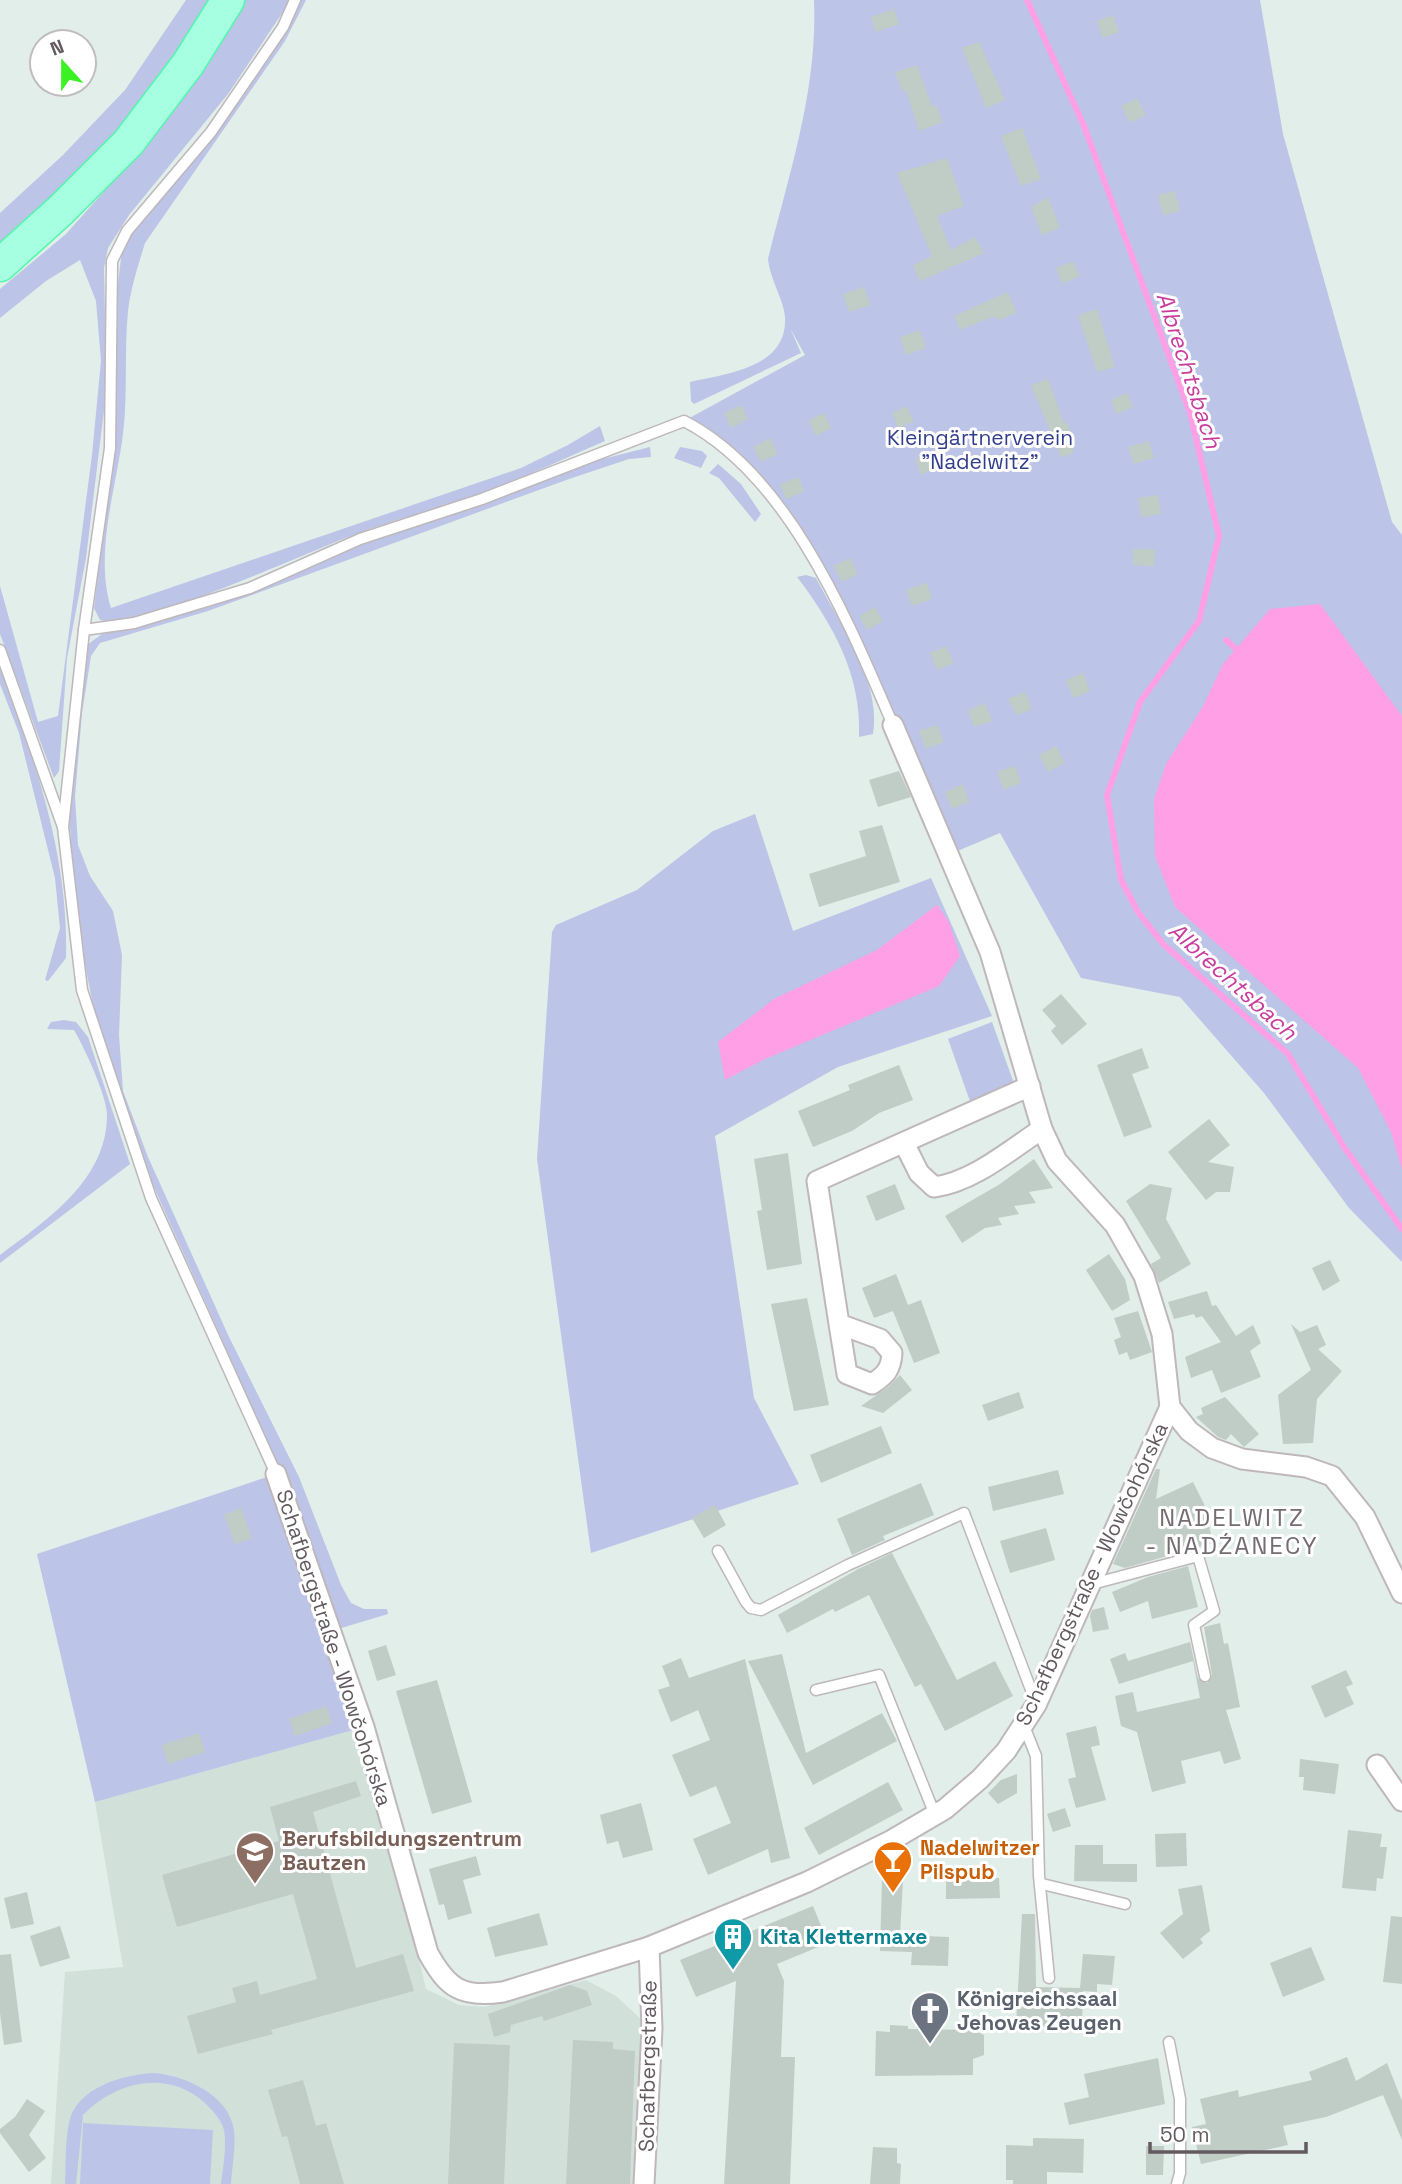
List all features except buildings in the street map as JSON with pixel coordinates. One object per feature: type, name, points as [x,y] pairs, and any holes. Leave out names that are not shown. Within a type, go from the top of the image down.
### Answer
[{"type":"main road","points":[[0,265],[61,210],[128,143],[188,64],[228,0]]},
{"type":"street","points":[[893,724],[990,952],[1042,1129],[1057,1161],[1115,1225],[1144,1276],[1162,1334],[1170,1407],[1189,1431],[1212,1448],[1242,1459],[1306,1466],[1332,1476],[1365,1517],[1402,1593]]},
{"type":"street","points":[[839,1324],[817,1181],[1030,1087]]},
{"type":"street","points":[[904,1143],[919,1173],[934,1186],[950,1185],[1042,1129]]},
{"type":"street","name":"Schafbergstraße - Wowčohórska","points":[[276,1474],[368,1740],[428,1953],[440,1974],[461,1993],[482,1995],[503,1992],[649,1947],[828,1872],[935,1815],[980,1779],[1006,1751],[1036,1703],[1170,1407]]},
{"type":"street","points":[[1377,1765],[1402,1801]]},
{"type":"street","name":"Schafbergstraße","points":[[644,2184],[652,2029],[649,1947]]},
{"type":"lane","points":[[276,1474],[151,1198],[82,990],[64,827],[84,630],[110,448],[112,261],[127,231],[211,132],[283,27],[295,0]]},
{"type":"lane","points":[[84,630],[134,624],[250,588],[360,539],[482,499],[684,421],[709,434],[745,465],[792,526],[845,614],[893,724]]},
{"type":"lane","points":[[0,650],[64,827]]},
{"type":"lane","points":[[718,1551],[746,1602],[751,1608],[761,1610],[848,1565],[964,1513],[1036,1703]]},
{"type":"lane","points":[[1088,1585],[1198,1556],[1214,1611],[1194,1625],[1205,1676]]},
{"type":"lane","points":[[816,1690],[879,1675],[935,1815]]},
{"type":"lane","points":[[1023,1725],[1036,1756],[1039,1876],[1042,1884],[1049,1978]]},
{"type":"lane","points":[[1042,1884],[1125,1904]]},
{"type":"lane","points":[[1169,2042],[1180,2099],[1180,2173],[1177,2184]]},
{"type":"shaded area","points":[[1320,604],[1402,716],[1402,1170],[1391,1132],[1358,1068],[1175,907],[1155,856],[1154,799],[1166,764],[1202,708],[1223,664],[1270,609]]},
{"type":"shaded area","points":[[937,905],[949,922],[960,956],[939,986],[765,1059],[725,1080],[718,1042],[774,999],[877,950]]},
{"type":"shaded area","name":"Berufsbildungszentrum Bautzen","points":[[364,1727],[426,1989],[459,2005],[484,2007],[586,1980],[616,1996],[642,2020],[633,2184],[51,2184],[65,1972],[123,1967],[95,1802]]},
{"type":"green space","points":[[186,0],[215,0],[170,68],[118,131],[0,244],[0,213],[63,155],[125,90]]},
{"type":"green space","points":[[240,0],[291,0],[228,94],[129,215],[108,248],[104,268],[104,410],[86,558],[67,658],[59,771],[54,778],[0,634],[0,586],[38,722],[58,716],[92,455],[101,361],[96,301],[80,260],[46,281],[0,318],[0,289],[66,234],[147,143]]},
{"type":"green space","points":[[298,0],[306,0],[285,41],[145,243],[128,311],[123,434],[105,544],[106,587],[111,608],[521,468],[600,426],[605,441],[487,491],[351,536],[183,603],[119,620],[100,620],[94,608],[116,429],[116,300],[122,250],[133,230],[169,188]]},
{"type":"green space","name":"Kleingärtnerverein \"Nadelwitz\"","points":[[814,0],[1260,0],[1283,134],[1392,522],[1402,535],[1402,1262],[1349,1208],[1264,1093],[1180,997],[1081,978],[1000,833],[948,855],[825,578],[745,465],[684,421],[805,355],[790,328],[801,353],[694,404],[691,401],[690,382],[752,366],[776,348],[783,334],[784,310],[768,259],[807,99],[814,33]]},
{"type":"green space","points":[[650,447],[651,457],[629,459],[569,479],[208,611],[100,643],[91,656],[82,713],[75,797],[78,845],[90,876],[113,911],[122,955],[119,1035],[123,1091],[148,1157],[229,1337],[299,1477],[341,1585],[351,1603],[364,1609],[387,1609],[388,1614],[338,1629],[287,1485],[145,1167],[99,1036],[76,918],[69,811],[87,645],[102,634],[123,630],[259,586],[367,541],[591,462]]},
{"type":"green space","points":[[680,447],[702,451],[707,456],[701,468],[674,458]]},
{"type":"green space","points":[[718,464],[741,484],[761,514],[755,522],[719,478],[709,473]]},
{"type":"green space","points":[[806,575],[816,578],[847,633],[865,674],[874,714],[873,734],[859,737],[856,693],[850,672],[833,632],[797,577]]},
{"type":"green space","points":[[0,662],[37,771],[62,882],[66,958],[48,981],[45,980],[60,928],[55,878],[19,733],[0,684]]},
{"type":"green space","points":[[755,814],[793,931],[931,878],[992,1016],[838,1067],[715,1136],[754,1398],[799,1484],[591,1553],[537,1159],[552,932],[556,925],[637,890],[713,831]]},
{"type":"green space","points":[[51,1022],[76,1022],[88,1037],[130,1164],[0,1263],[0,1255],[55,1212],[86,1179],[104,1138],[107,1115],[103,1096],[74,1030],[47,1029]]},
{"type":"green space","points":[[992,1022],[1016,1089],[972,1107],[948,1039]]},
{"type":"green space","points":[[276,1474],[364,1727],[95,1802],[37,1554]]},
{"type":"green space","points":[[155,2073],[192,2083],[215,2097],[224,2107],[234,2130],[231,2184],[221,2184],[225,2143],[224,2130],[219,2119],[205,2103],[190,2092],[159,2083],[126,2087],[96,2103],[83,2115],[76,2184],[65,2184],[69,2123],[81,2100],[103,2085],[116,2080]]},
{"type":"green space","points":[[83,2123],[213,2130],[210,2184],[80,2184]]},
{"type":"waterway","name":"Albrechtsbach","points":[[1027,0],[1084,126],[1190,413],[1219,536],[1199,621],[1140,702],[1107,795],[1121,880],[1138,912],[1163,944],[1288,1054],[1344,1147],[1402,1229]]},
{"type":"waterway","points":[[1226,640],[1236,649]]},
{"type":"place","name":"Berufsbildungszentrum Bautzen","points":[[255,1885]]},
{"type":"place","name":"Nadelwitzer Pilspub","points":[[893,1894]]},
{"type":"place","name":"Kita Klettermaxe","points":[[733,1971]]},
{"type":"place","name":"Königreichssaal Jehovas Zeugen","points":[[930,2045]]},
{"type":"district","name":"NADELWITZ - NADŹANECY","points":[[1232,1532]]}]
